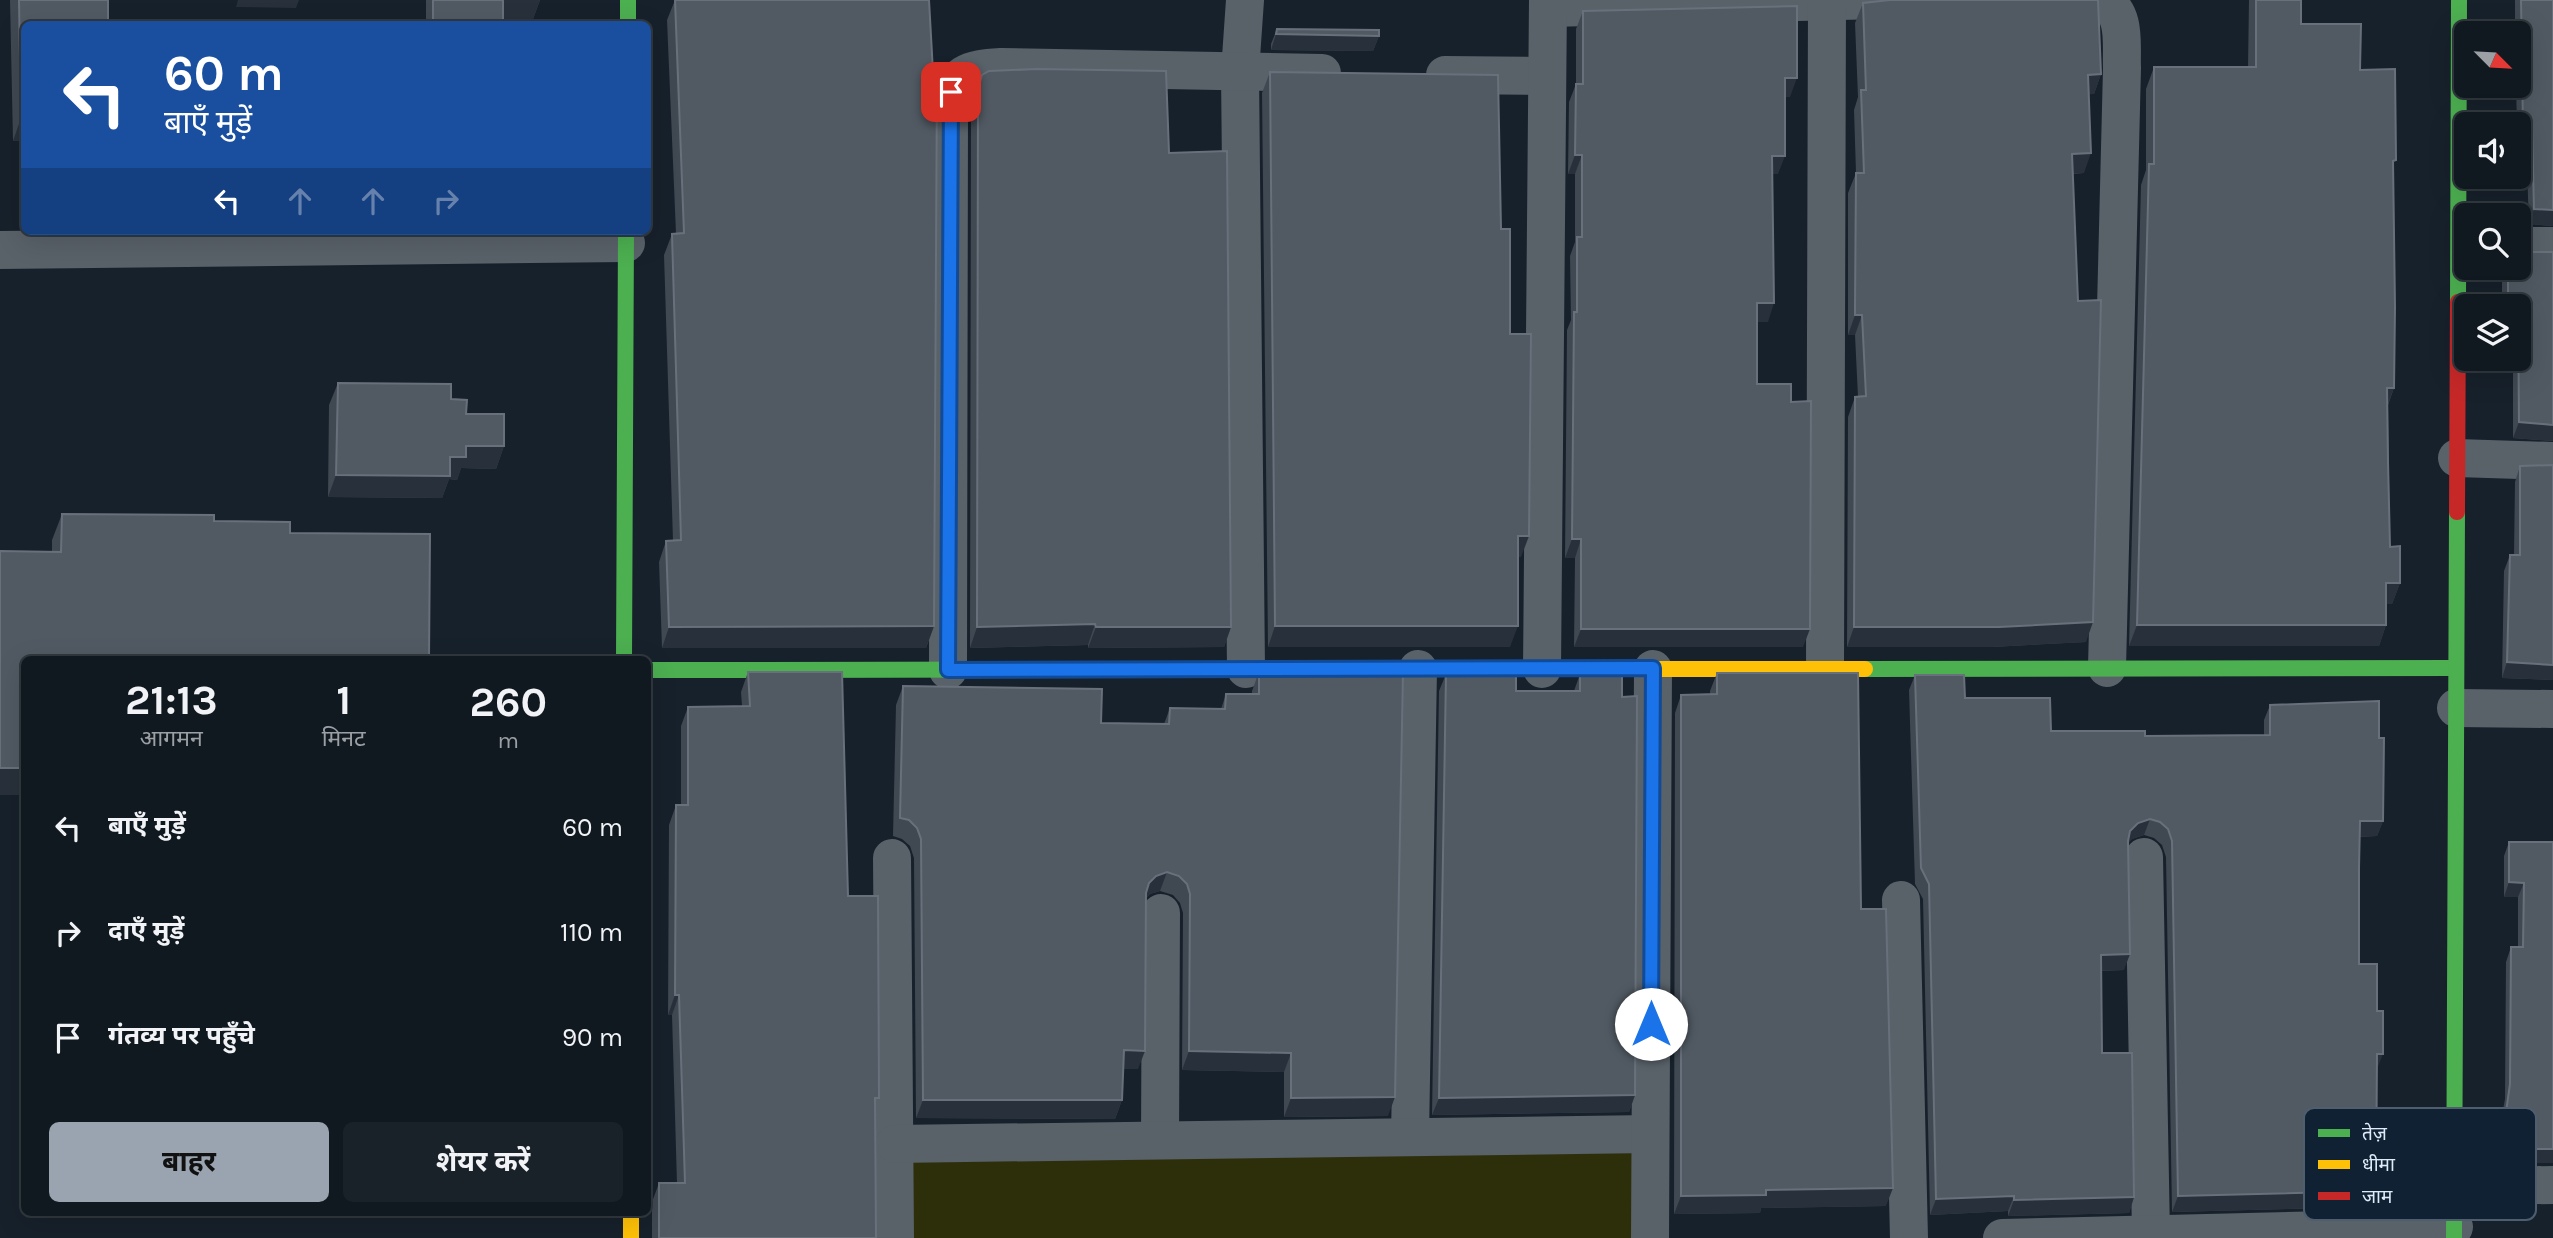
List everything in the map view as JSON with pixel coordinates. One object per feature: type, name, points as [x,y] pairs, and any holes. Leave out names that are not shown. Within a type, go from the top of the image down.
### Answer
[{"type":"street","points":[[628,0],[628,21]]},
{"type":"street","points":[[1245,0],[1240,72],[1246,669]]},
{"type":"street","points":[[1542,669],[1548,4],[1882,0]]},
{"type":"street","points":[[2102,0],[2113,6],[2120,20],[2122,68],[2107,668]]},
{"type":"street","points":[[2459,0],[2461,203]]},
{"type":"street","points":[[1825,668],[1828,2]]},
{"type":"street","points":[[948,670],[949,108],[958,78],[975,69],[1001,66],[1352,74]]},
{"type":"street","points":[[1408,74],[1547,76]]},
{"type":"street","points":[[0,250],[626,237],[624,656]]},
{"type":"street","points":[[2531,246],[2553,246]]},
{"type":"street","points":[[2454,1108],[2457,458],[2461,280]]},
{"type":"street","points":[[2457,458],[2553,461]]},
{"type":"street","points":[[1650,1238],[1653,668]]},
{"type":"street","points":[[651,670],[2456,668]]},
{"type":"street","points":[[1410,1137],[1418,669]]},
{"type":"street","points":[[2456,708],[2553,709]]},
{"type":"street","points":[[2144,857],[2151,1234]]},
{"type":"street","points":[[892,858],[895,1238]]},
{"type":"street","points":[[1901,900],[1909,1238]]},
{"type":"street","points":[[1160,913],[1160,1140]]},
{"type":"street","points":[[895,1144],[1650,1134]]},
{"type":"street","points":[[631,1216],[631,1238]]},
{"type":"street","points":[[2002,1238],[2151,1234],[2454,1233]]},
{"type":"green space","points":[[1650,1134],[1650,1238],[895,1238],[895,1144]]},
{"type":"building","points":[[19,0],[108,0],[108,21],[21,21],[21,118]]},
{"type":"building","points":[[433,0],[503,0],[503,21],[433,21]]},
{"type":"building","points":[[675,0],[929,0],[933,72],[937,72],[934,626],[669,627],[666,541],[681,540],[672,234],[684,233]]},
{"type":"building","points":[[1890,0],[2098,0],[2101,74],[2088,75],[2091,153],[2072,154],[2078,301],[2101,300],[2093,622],[1999,627],[1854,627],[1855,397],[1866,396],[1862,315],[1855,315],[1856,173],[1864,173],[1861,90],[1866,90],[1863,3]]},
{"type":"building","points":[[2256,0],[2301,0],[2301,24],[2361,24],[2360,70],[2395,69],[2394,388],[2387,388],[2390,547],[2400,546],[2400,583],[2386,583],[2386,625],[2137,625],[2149,164],[2154,164],[2154,67],[2256,67]]},
{"type":"building","points":[[2521,0],[2553,0],[2553,210],[2534,209],[2531,112],[2523,112],[2523,98],[2531,98],[2531,21],[2521,21]]},
{"type":"building","points":[[1797,6],[1797,78],[1785,78],[1785,156],[1772,156],[1774,303],[1757,303],[1757,384],[1791,384],[1791,402],[1811,401],[1810,629],[1581,629],[1581,539],[1572,539],[1574,312],[1577,312],[1577,237],[1582,237],[1582,155],[1575,155],[1576,84],[1583,84],[1583,11]]},
{"type":"building","points":[[1277,29],[1379,30],[1379,36],[1276,34]]},
{"type":"building","points":[[989,71],[1166,71],[1169,153],[1227,151],[1231,627],[1096,627],[1095,624],[977,627],[978,89],[982,75]]},
{"type":"building","points":[[1270,72],[1498,75],[1501,229],[1510,229],[1510,334],[1531,334],[1529,536],[1518,536],[1518,626],[1275,626]]},
{"type":"building","points":[[2531,252],[2553,252],[2553,425],[2519,422],[2519,371],[2531,371],[2531,294],[2508,294],[2508,280],[2531,280]]},
{"type":"building","points":[[338,383],[451,384],[451,399],[467,400],[466,414],[504,414],[504,446],[466,446],[466,457],[450,457],[450,476],[336,475]]},
{"type":"building","points":[[2553,465],[2553,665],[2507,662],[2510,555],[2520,555],[2520,466]]},
{"type":"building","points":[[62,514],[214,515],[214,521],[290,522],[290,533],[430,534],[429,656],[21,656],[21,768],[0,768],[0,551],[61,552]]},
{"type":"building","points":[[748,672],[842,672],[848,896],[878,896],[879,1098],[875,1098],[876,1238],[659,1238],[659,1183],[685,1183],[679,995],[675,995],[676,805],[688,805],[688,707],[750,706]]},
{"type":"building","points":[[1259,672],[1403,672],[1395,1097],[1291,1098],[1291,1053],[1189,1051],[1190,894],[1187,884],[1179,876],[1167,872],[1156,876],[1149,883],[1146,893],[1145,1051],[1124,1050],[1122,1100],[923,1100],[921,839],[917,828],[909,820],[900,818],[903,686],[1102,689],[1101,723],[1169,724],[1170,708],[1225,709],[1226,694],[1259,694]]},
{"type":"building","points":[[1717,673],[1858,673],[1861,909],[1886,909],[1893,1188],[1766,1190],[1766,1195],[1681,1196],[1681,695],[1717,694]]},
{"type":"building","points":[[1446,674],[1516,674],[1516,691],[1580,691],[1580,674],[1622,674],[1622,697],[1637,696],[1635,1095],[1439,1098]]},
{"type":"building","points":[[1915,675],[1964,675],[1965,698],[2050,698],[2051,731],[2145,731],[2145,736],[2270,735],[2270,705],[2379,701],[2379,738],[2384,738],[2383,821],[2360,821],[2359,868],[2359,964],[2377,964],[2377,1011],[2383,1011],[2383,1054],[2377,1054],[2377,1108],[2304,1108],[2304,1193],[2178,1196],[2172,841],[2168,829],[2160,822],[2150,819],[2138,823],[2130,831],[2128,841],[2130,954],[2101,955],[2102,1053],[2132,1053],[2134,1197],[2014,1200],[2014,1196],[1936,1199],[1929,884],[1921,868]]},
{"type":"building","points":[[2509,842],[2553,842],[2553,1149],[2536,1149],[2536,1108],[2507,1108],[2510,1084],[2511,947],[2523,947],[2524,883],[2509,882]]},
{"type":"traffic: fast","points":[[628,0],[628,21]]},
{"type":"traffic: fast","points":[[2458,294],[2459,0]]},
{"type":"traffic: fast","points":[[624,656],[626,235]]},
{"type":"traffic: fast","points":[[2455,1108],[2457,512]]},
{"type":"traffic: fast","points":[[1865,669],[2456,668]]},
{"type":"traffic: fast","points":[[651,670],[1584,669]]},
{"type":"traffic: fast","points":[[2454,1220],[2454,1238]]},
{"type":"traffic: slow","points":[[1584,669],[1865,669]]},
{"type":"traffic: slow","points":[[631,1216],[631,1238]]},
{"type":"traffic: jam","points":[[2457,512],[2458,371]]},
{"type":"route","points":[[951,92],[948,670],[1653,668],[1651,1024]]}]
